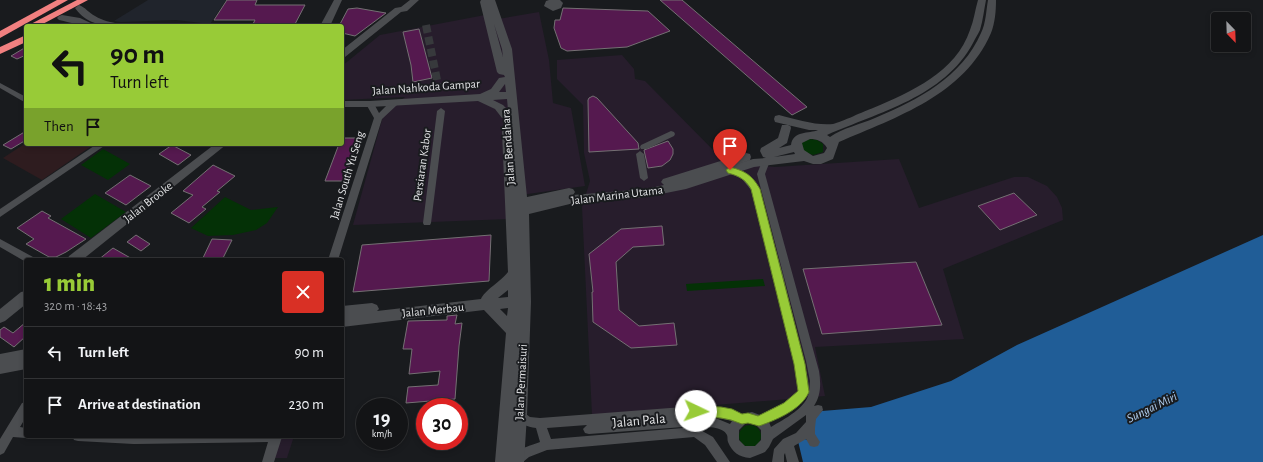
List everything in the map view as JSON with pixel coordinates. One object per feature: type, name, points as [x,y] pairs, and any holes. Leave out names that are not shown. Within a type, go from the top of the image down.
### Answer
[{"type":"highway","points":[[0,35],[64,0]]},
{"type":"highway","points":[[37,24],[80,3],[93,0]]},
{"type":"highway","points":[[52,24],[62,18],[80,3]]},
{"type":"highway","points":[[0,43],[24,31]]},
{"type":"highway","points":[[0,52],[24,32]]},
{"type":"main road","points":[[326,24],[338,0]]},
{"type":"main road","points":[[334,24],[344,0]]},
{"type":"main road","points":[[344,52],[398,10],[398,7],[408,0]]},
{"type":"main road","points":[[398,10],[404,9],[414,0]]},
{"type":"main road","name":"Jalan Bendahara","points":[[484,0],[499,54],[503,80],[508,95],[506,115],[517,208],[524,227],[520,299]]},
{"type":"main road","name":"Jalan Bendahara","points":[[491,0],[507,49],[508,95],[521,186],[517,208],[515,272],[520,299]]},
{"type":"main road","name":"Jalan Marina Utama","points":[[517,208],[589,189],[645,186],[664,182],[805,139],[896,104],[932,83],[952,66],[970,43],[977,29],[982,0]]},
{"type":"main road","points":[[786,124],[805,139],[828,140],[831,144],[835,140],[904,110],[918,102],[940,88],[961,70],[979,47],[986,32],[992,0]]},
{"type":"main road","points":[[80,3],[83,14],[109,24]]},
{"type":"main road","points":[[62,18],[77,20],[88,24]]},
{"type":"main road","points":[[478,97],[495,91],[503,80]]},
{"type":"main road","name":"Jalan Nahkoda Gampar","points":[[344,104],[394,103],[508,95]]},
{"type":"main road","points":[[478,97],[499,107],[506,115]]},
{"type":"main road","points":[[786,124],[834,127]]},
{"type":"main road","points":[[747,157],[766,151],[782,140],[786,124]]},
{"type":"main road","points":[[804,157],[805,139]]},
{"type":"main road","name":"Jalan Marina Utama","points":[[548,200],[664,193],[753,163],[804,157],[815,160],[826,158],[832,152],[831,144]]},
{"type":"main road","name":"Jalan Brooke","points":[[76,258],[219,146]]},
{"type":"main road","name":"Jalan Brooke","points":[[87,258],[230,146]]},
{"type":"main road","points":[[521,186],[548,200],[524,227]]},
{"type":"main road","points":[[514,332],[487,301],[506,284],[515,272]]},
{"type":"main road","points":[[0,317],[24,298]]},
{"type":"main road","name":"Jalan Merbau","points":[[344,312],[520,299]]},
{"type":"main road","name":"Jalan Permaisuri","points":[[512,462],[514,332],[520,299]]},
{"type":"main road","name":"Jalan Permaisuri","points":[[512,462],[520,415],[520,299]]},
{"type":"main road","name":"Jalan Merbau","points":[[344,321],[487,301]]},
{"type":"main road","points":[[0,326],[24,308]]},
{"type":"main road","points":[[0,360],[24,355]]},
{"type":"main road","points":[[0,368],[24,364]]},
{"type":"street","points":[[0,85],[24,99]]},
{"type":"street","name":"Jalan South Yu Seng","points":[[334,258],[378,118],[394,103]]},
{"type":"street","points":[[370,104],[378,118]]},
{"type":"street","name":"Persiaran Kabor","points":[[427,223],[441,111]]},
{"type":"street","points":[[644,178],[642,151],[671,134]]},
{"type":"street","points":[[0,214],[99,146]]},
{"type":"street","points":[[766,161],[761,174],[806,340],[815,387],[814,398],[806,407],[796,417],[768,436]]},
{"type":"street","points":[[730,170],[742,173],[749,178],[755,189],[778,275],[803,379],[804,392],[797,400],[788,407],[759,421]]},
{"type":"street","points":[[0,242],[27,258]]},
{"type":"street","points":[[0,449],[24,410]]},
{"type":"street","points":[[778,462],[778,453],[787,443],[800,437],[812,424],[811,416],[818,410]]},
{"type":"street","points":[[512,462],[524,453],[589,430],[697,416],[721,413],[742,419],[748,418],[759,421],[767,430],[768,436],[766,446],[752,457],[740,449],[736,444],[732,432],[724,426],[697,416]]},
{"type":"street","points":[[520,415],[528,422],[589,430]]},
{"type":"street","points":[[732,432],[734,427],[742,419]]},
{"type":"street","points":[[540,423],[547,445]]},
{"type":"street","points":[[809,427],[810,436],[814,442]]},
{"type":"street","name":"Jalan Pala","points":[[589,430],[695,432],[709,441],[724,462]]},
{"type":"street","points":[[11,432],[24,433]]},
{"type":"street","points":[[115,438],[205,438]]},
{"type":"street","points":[[268,462],[276,438]]},
{"type":"street","points":[[787,443],[793,462]]},
{"type":"shaded area","points":[[148,0],[226,0],[210,24],[176,20],[114,21]]},
{"type":"shaded area","points":[[539,12],[549,60],[553,103],[571,108],[585,186],[507,197],[509,219],[353,225],[383,116],[405,97],[344,100],[344,64],[380,35],[485,15],[487,21]]},
{"type":"shaded area","points":[[622,55],[634,69],[635,79],[645,81],[719,156],[743,164],[775,167],[899,159],[919,208],[1014,177],[1028,177],[1047,186],[1057,197],[1062,208],[1063,220],[943,269],[964,339],[815,347],[825,396],[592,415],[582,207],[590,181],[584,153],[583,105],[557,79],[557,60]]},
{"type":"shaded area","points":[[24,144],[24,146],[90,147],[42,180],[3,158]]},
{"type":"shaded area","points":[[280,438],[293,438],[287,458],[274,458]]},
{"type":"green space","points":[[810,139],[817,140],[823,144],[823,152],[813,155],[803,151],[801,143]]},
{"type":"green space","points":[[103,149],[130,164],[108,180],[81,165]]},
{"type":"green space","points":[[95,194],[126,212],[91,238],[61,219]]},
{"type":"green space","points":[[225,197],[251,210],[278,207],[267,223],[256,230],[233,235],[208,236],[191,228]]},
{"type":"green space","points":[[763,279],[765,286],[687,291],[686,284]]},
{"type":"green space","points":[[750,425],[754,426],[760,432],[760,440],[754,446],[750,447],[746,446],[740,440],[739,436],[740,432],[746,426]]},
{"type":"water","name":"Sungai Miri","points":[[1263,235],[1263,462],[803,462],[798,441],[805,439],[813,443],[815,418],[822,411],[871,407],[951,381],[1017,345]]},
{"type":"building","points":[[227,0],[257,0],[255,5],[305,5],[295,24],[253,24],[255,20],[214,20]]},
{"type":"building","points":[[660,0],[682,0],[807,107],[792,115]]},
{"type":"building","points":[[357,8],[386,13],[355,36],[344,33],[344,24],[340,24],[348,9]]},
{"type":"building","points":[[563,8],[648,11],[670,31],[627,47],[567,51],[561,48],[554,28],[555,20],[560,20]]},
{"type":"building","points":[[419,29],[432,78],[413,82],[411,65],[403,32]]},
{"type":"building","points":[[24,48],[24,56],[17,59],[11,56]]},
{"type":"building","points":[[593,96],[597,98],[638,143],[639,149],[589,152],[588,100]]},
{"type":"building","points":[[24,132],[24,141],[11,149],[3,145]]},
{"type":"building","points":[[344,138],[359,138],[344,181],[325,181],[338,146],[344,146]]},
{"type":"building","points":[[668,141],[673,149],[673,154],[670,160],[662,166],[648,168],[644,150]]},
{"type":"building","points":[[171,146],[174,146],[191,155],[178,165],[159,154]]},
{"type":"building","points":[[213,165],[235,176],[217,191],[220,192],[202,207],[206,209],[189,223],[171,213],[193,195],[183,191]]},
{"type":"building","points":[[130,175],[151,186],[126,205],[105,193]]},
{"type":"building","points":[[1014,193],[1037,215],[1000,230],[978,206]]},
{"type":"building","points":[[42,211],[51,216],[48,218],[86,239],[56,257],[49,257],[26,244],[34,239],[17,228]]},
{"type":"building","points":[[662,226],[664,245],[633,247],[616,262],[619,310],[639,326],[674,323],[677,345],[631,348],[593,322],[593,292],[589,254],[621,229]]},
{"type":"building","points":[[136,235],[150,244],[141,251],[127,242]]},
{"type":"building","points":[[491,235],[489,281],[353,292],[362,245]]},
{"type":"building","points":[[212,239],[232,240],[223,258],[203,258]]},
{"type":"building","points":[[113,248],[130,258],[100,258]]},
{"type":"building","points":[[916,262],[942,325],[822,334],[803,269]]},
{"type":"building","points":[[457,315],[455,324],[462,323],[455,398],[416,398],[416,402],[408,403],[408,398],[407,398],[408,387],[438,385],[440,371],[409,374],[412,349],[403,349],[408,321],[447,320],[447,316]]},
{"type":"building","points":[[24,324],[24,338],[14,347],[0,337],[0,330],[4,327],[13,333]]},
{"type":"tunnel","points":[[426,25],[438,85]]},
{"type":"route","points":[[696,411],[721,413],[742,419],[748,418],[759,421],[788,407],[804,392],[800,364],[758,196],[749,178],[742,173],[730,170]]}]
